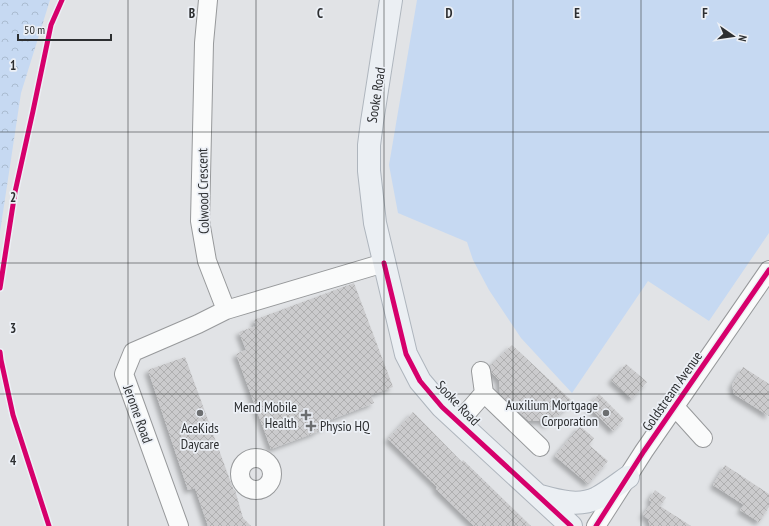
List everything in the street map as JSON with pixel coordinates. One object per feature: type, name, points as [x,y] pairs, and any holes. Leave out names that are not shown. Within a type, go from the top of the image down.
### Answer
[{"type":"main road","name":"Sooke Road","points":[[391,0],[369,145],[369,171],[375,223],[406,354],[420,380],[442,407],[571,526]]},
{"type":"main road","points":[[537,494],[559,502],[580,503],[596,498],[628,477]]},
{"type":"street","name":"Colwood Crescent","points":[[208,0],[204,43],[200,221],[207,261],[226,310]]},
{"type":"street","points":[[226,310],[384,263]]},
{"type":"street","name":"Goldstream Avenue","points":[[596,526],[769,270]]},
{"type":"street","name":"Jerome Road","points":[[179,526],[124,374],[133,352],[198,324],[226,310]]},
{"type":"street","points":[[481,371],[484,393],[540,447]]},
{"type":"street","points":[[458,422],[484,393]]},
{"type":"street","points":[[675,407],[704,438]]},
{"type":"green space","points":[[0,0],[50,0],[21,93],[0,232]]},
{"type":"green space","points":[[417,0],[769,0],[769,233],[709,321],[648,281],[572,393],[521,338],[489,290],[473,260],[467,242],[398,213],[389,165]]},
{"type":"building","points":[[354,283],[393,387],[371,395],[374,403],[325,422],[327,426],[316,431],[317,432],[271,449],[236,354],[246,350],[239,332],[256,326],[254,320]]},
{"type":"building","points":[[512,345],[573,402],[547,425],[541,421],[529,421],[500,394],[499,380],[492,373],[490,366]]},
{"type":"building","points":[[185,357],[234,491],[235,490],[243,518],[251,526],[208,526],[195,488],[188,490],[148,370]]},
{"type":"building","points":[[626,364],[647,382],[632,399],[611,380]]},
{"type":"building","points":[[743,367],[769,384],[769,416],[734,394],[732,385]]},
{"type":"building","name":"Auxilium Mortgage Corporation","points":[[599,394],[624,419],[613,431],[588,406]]},
{"type":"building","points":[[413,412],[462,462],[463,460],[531,526],[474,526],[388,439]]},
{"type":"building","points":[[580,426],[594,438],[589,445],[608,461],[588,484],[555,456]]},
{"type":"building","points":[[725,465],[769,494],[769,507],[759,522],[740,510],[744,505],[713,485]]},
{"type":"building","points":[[655,490],[666,498],[660,506],[691,526],[650,526],[648,519],[643,515],[652,502],[649,500]]},
{"type":"cycle path","points":[[0,288],[15,192],[51,25],[62,0]]},
{"type":"cycle path","points":[[384,263],[406,354],[420,381],[442,407],[571,526]]},
{"type":"cycle path","points":[[596,526],[644,451],[769,270]]},
{"type":"cycle path","points":[[0,352],[13,415],[49,526]]},
{"type":"place","name":"AceKids Daycare","points":[[200,413]]},
{"type":"place","name":"Auxilium Mortgage Corporation","points":[[606,413]]},
{"type":"place","name":"Mend Mobile Health","points":[[306,415]]},
{"type":"place","name":"Physio HQ","points":[[311,426]]}]
